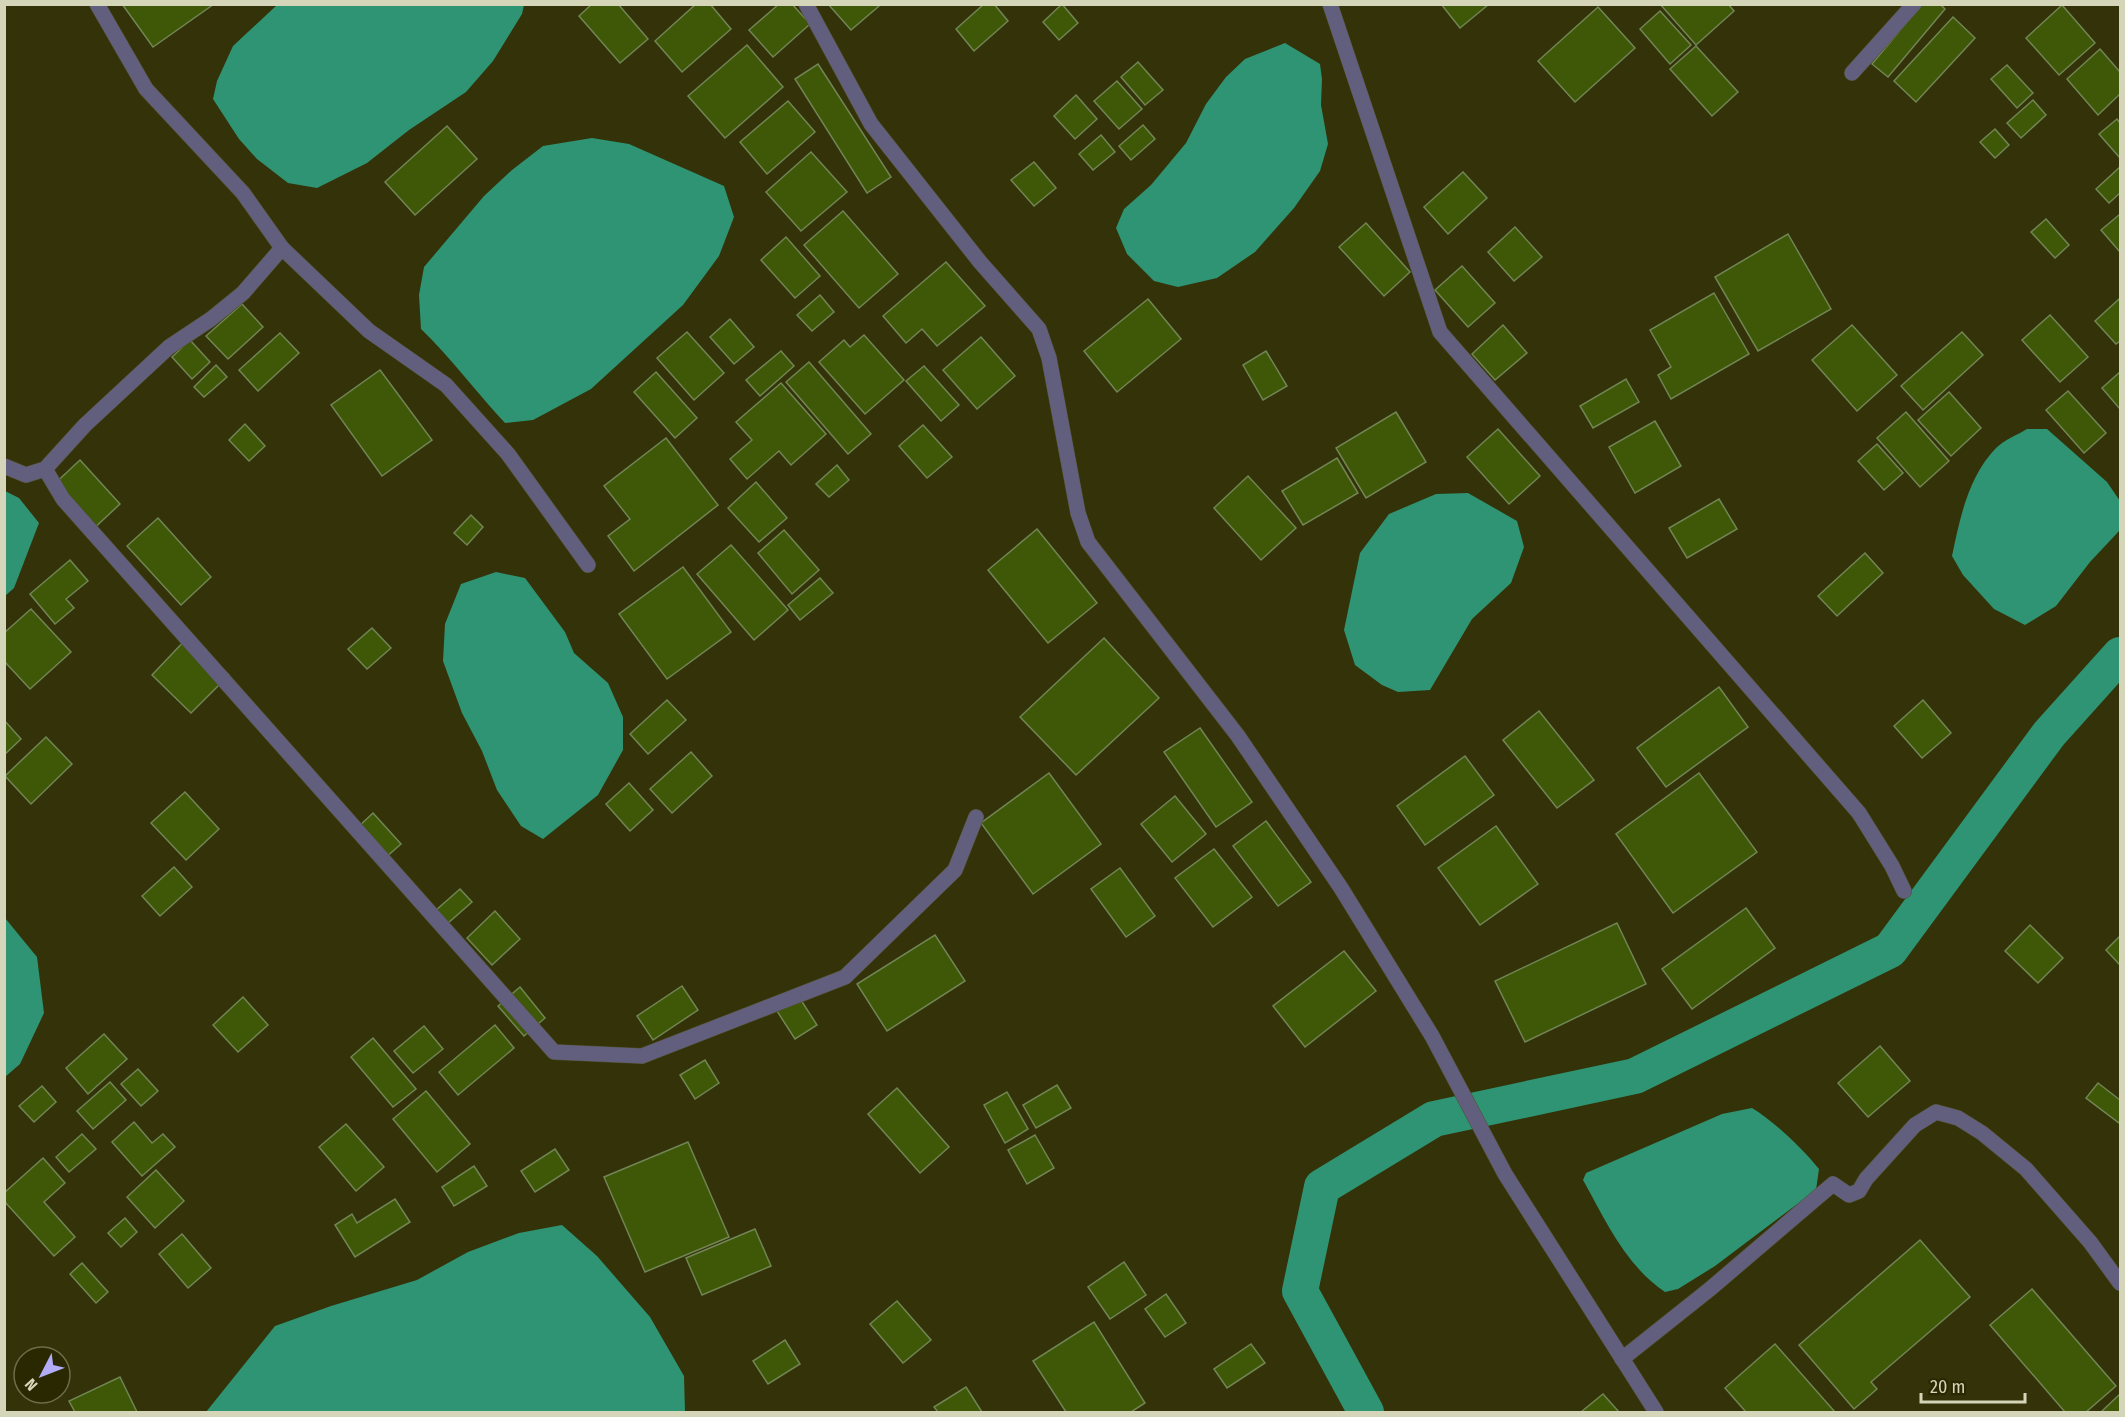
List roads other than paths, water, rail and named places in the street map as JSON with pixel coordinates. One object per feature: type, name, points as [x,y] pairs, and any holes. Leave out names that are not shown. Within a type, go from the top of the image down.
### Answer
[{"type":"street","points":[[98,4],[146,89],[243,193],[282,248],[369,332],[446,385],[508,454],[588,565]]},
{"type":"street","points":[[806,4],[871,124],[980,262],[1039,329],[1049,358],[1078,513],[1088,543],[1238,736],[1341,888],[1432,1036],[1505,1174],[1656,1413]]},
{"type":"street","points":[[1330,4],[1440,333],[1859,813],[1892,866],[1904,891]]},
{"type":"street","points":[[1852,73],[1914,4]]},
{"type":"street","points":[[4,466],[26,476],[45,469],[86,425],[169,347],[211,319],[243,293],[282,248]]},
{"type":"street","points":[[45,469],[71,508],[554,1052],[642,1056],[845,977],[955,870],[976,817]]},
{"type":"street","points":[[1622,1359],[1833,1184],[1849,1195],[1859,1191],[1866,1179],[1915,1125],[1936,1112],[1958,1119],[1982,1133],[2026,1169],[2090,1242],[2121,1283]]},
{"type":"waterway","points":[[1366,1412],[1300,1291],[1322,1187],[1434,1119],[1635,1076],[1890,950],[2049,734],[2120,655]]}]
